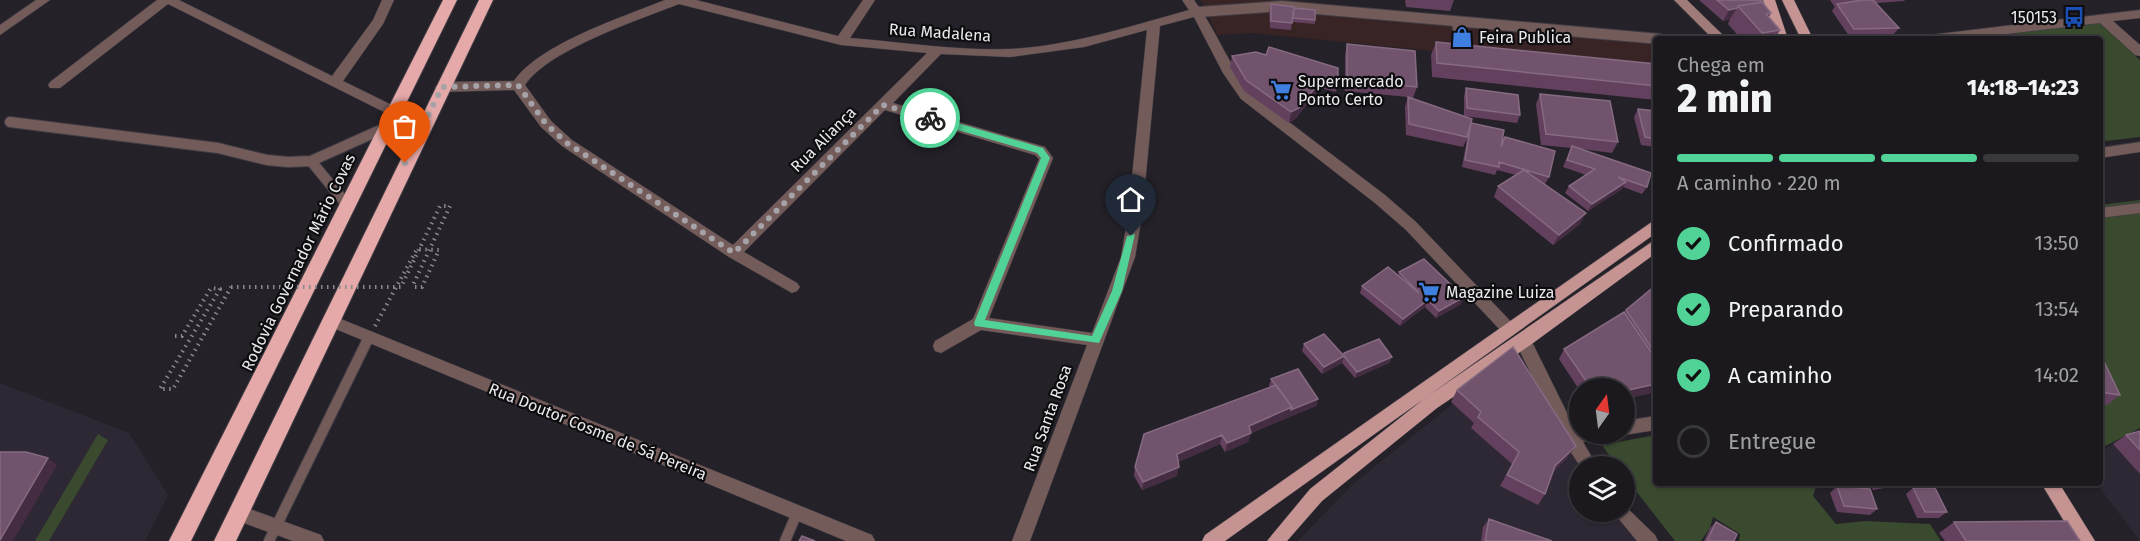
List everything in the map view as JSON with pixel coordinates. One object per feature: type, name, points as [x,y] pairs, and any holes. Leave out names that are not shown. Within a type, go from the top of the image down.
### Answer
[{"type":"highway","name":"Rodovia Governador Mário Covas","points":[[180,541],[450,0]]},
{"type":"highway","points":[[225,541],[442,87],[486,0]]},
{"type":"main road","points":[[1680,0],[1718,36]]},
{"type":"main road","points":[[1769,0],[1781,36]]},
{"type":"main road","points":[[1788,0],[1806,36]]},
{"type":"main road","points":[[1211,541],[1653,227]]},
{"type":"main road","points":[[1276,541],[1316,495],[1431,403],[1523,341],[1653,247]]},
{"type":"main road","points":[[2052,486],[2086,541]]},
{"type":"street","points":[[0,31],[44,0]]},
{"type":"street","points":[[55,85],[167,0],[334,83],[391,120]]},
{"type":"street","points":[[334,83],[379,21],[388,0]]},
{"type":"street","points":[[678,0],[546,57],[520,77],[518,85],[546,124],[567,143],[734,253],[792,287]]},
{"type":"street","name":"Rua Madalena","points":[[678,0],[841,41],[938,50],[1010,53],[1046,50],[1154,26],[1198,12]]},
{"type":"street","points":[[709,7],[721,0]]},
{"type":"street","points":[[841,41],[869,0]]},
{"type":"street","points":[[1188,0],[1198,12],[1236,84],[1246,96],[1380,199],[1411,226],[1509,328]]},
{"type":"street","points":[[1977,36],[2140,14]]},
{"type":"street","points":[[2102,18],[2140,52]]},
{"type":"street","name":"Rua Santa Rosa","points":[[1021,541],[1095,340],[1117,291],[1128,256],[1135,216],[1154,26]]},
{"type":"street","name":"Rua Aliança","points":[[734,253],[938,50]]},
{"type":"street","points":[[442,87],[518,85]]},
{"type":"street","points":[[883,105],[1044,153],[1046,158],[979,323],[941,346]]},
{"type":"street","points":[[2103,150],[2140,147]]},
{"type":"street","points":[[2103,213],[2140,208]]},
{"type":"street","name":"Rua Doutor Cosme de Sá Pereira","points":[[331,321],[866,541]]},
{"type":"street","points":[[979,323],[1095,340]]},
{"type":"street","points":[[1523,341],[1569,435]]},
{"type":"street","points":[[1635,426],[1653,423]]},
{"type":"street","points":[[239,513],[272,533],[315,541]]},
{"type":"street","points":[[1631,522],[1649,541]]},
{"type":"lane","points":[[1198,12],[1282,6],[1653,38]]},
{"type":"lane","points":[[1457,22],[1460,47],[1470,52],[1481,53]]},
{"type":"lane","points":[[9,122],[218,148],[275,162],[311,161],[391,120]]},
{"type":"lane","points":[[311,161],[348,206]]},
{"type":"lane","points":[[272,533],[369,337]]},
{"type":"lane","points":[[786,541],[797,513]]},
{"type":"path","points":[[175,336],[182,336],[211,288],[220,289],[160,389],[172,389],[231,287],[401,287],[440,206],[450,206],[412,287],[422,286],[439,250],[417,249],[369,337]]},
{"type":"shaded area","name":"Feira Publica","points":[[1201,0],[1290,0],[1653,39],[1653,73],[1252,33],[1217,35]]},
{"type":"shaded area","points":[[1521,349],[1576,456],[1569,456],[1569,522],[1622,522],[1640,541],[1298,541],[1352,485]]},
{"type":"shaded area","points":[[0,383],[129,433],[168,495],[145,541],[0,541]]},
{"type":"shaded area","points":[[2140,431],[2140,541],[2098,486],[2103,486],[2103,450]]},
{"type":"green space","points":[[2100,23],[2140,60],[2140,137],[2106,141],[2103,138],[2103,36],[2000,35]]},
{"type":"green space","points":[[2140,200],[2140,428],[2103,447],[2103,205]]},
{"type":"green space","points":[[98,434],[108,440],[49,541],[35,541]]},
{"type":"green space","points":[[1653,436],[1653,486],[1816,486],[1813,496],[1836,524],[1865,521],[1930,524],[1941,541],[1739,541],[1740,534],[1713,517],[1710,528],[1701,541],[1675,541],[1635,490],[1635,456],[1610,456],[1602,445],[1635,444],[1635,439]]},
{"type":"building","points":[[1717,0],[1761,0],[1763,2],[1738,6],[1729,10]]},
{"type":"building","points":[[1873,0],[1899,28],[1854,29],[1837,4]]},
{"type":"building","points":[[1762,2],[1771,13],[1766,14],[1780,30],[1762,33],[1738,6]]},
{"type":"building","points":[[1271,4],[1294,7],[1292,23],[1271,21]]},
{"type":"building","points":[[1294,8],[1315,10],[1315,20],[1293,18]]},
{"type":"building","points":[[1436,42],[1653,64],[1653,86],[1437,63]]},
{"type":"building","points":[[1347,44],[1415,51],[1417,87],[1347,80]]},
{"type":"building","name":"Supermercado Ponto Certo","points":[[1269,47],[1338,68],[1338,82],[1323,78],[1299,108],[1291,112],[1246,80],[1232,56],[1256,52],[1266,55]]},
{"type":"building","points":[[1466,88],[1518,95],[1520,115],[1467,108]]},
{"type":"building","points":[[1540,94],[1610,101],[1618,142],[1546,134]]},
{"type":"building","points":[[1408,97],[1472,119],[1467,137],[1409,124]]},
{"type":"building","points":[[1638,109],[1653,111],[1653,138],[1645,137]]},
{"type":"building","points":[[1471,123],[1504,130],[1501,147],[1505,137],[1555,151],[1549,177],[1499,162],[1499,167],[1465,160]]},
{"type":"building","points":[[1572,146],[1651,173],[1647,187],[1618,177],[1626,182],[1592,204],[1569,186],[1595,169],[1567,160]]},
{"type":"building","points":[[1524,170],[1586,213],[1559,235],[1498,186]]},
{"type":"building","points":[[1424,259],[1464,297],[1439,311],[1428,300],[1403,319],[1362,286],[1388,267],[1419,293],[1399,272]]},
{"type":"building","points":[[1653,288],[1653,350],[1626,310]]},
{"type":"building","points":[[1624,312],[1653,355],[1653,385],[1635,389],[1635,378],[1584,378],[1564,349]]},
{"type":"building","points":[[1324,334],[1344,356],[1324,367],[1304,344]]},
{"type":"building","points":[[1379,339],[1392,357],[1357,372],[1344,353]]},
{"type":"building","points":[[1513,347],[1569,435],[1569,444],[1576,446],[1555,466],[1545,494],[1507,475],[1519,452],[1478,417],[1481,412],[1457,390]]},
{"type":"building","points":[[2103,359],[2120,395],[2103,392]]},
{"type":"building","points":[[1298,369],[1318,399],[1291,410],[1292,407],[1271,379]]},
{"type":"building","points":[[1276,385],[1292,407],[1249,426],[1251,433],[1227,443],[1222,435],[1177,454],[1179,467],[1143,482],[1135,467],[1144,434]]},
{"type":"building","points":[[2140,431],[2140,450],[2126,435]]},
{"type":"building","points":[[0,452],[26,452],[48,458],[0,540]]},
{"type":"building","points":[[1837,486],[1870,489],[1877,509],[1844,506]]},
{"type":"building","points":[[1913,488],[1935,488],[1947,512],[1925,512]]},
{"type":"building","points":[[1489,519],[1552,541],[1485,541]]},
{"type":"building","points":[[2067,521],[2080,541],[1966,541],[1954,522]]},
{"type":"building","points":[[1716,522],[1737,534],[1734,541],[1707,541]]},
{"type":"building","points":[[802,536],[815,541],[799,541]]},
{"type":"way so far","points":[[405,163],[442,87],[518,85],[546,124],[567,143],[734,253],[883,105],[930,118]]},
{"type":"place","name":"150153","points":[[2074,17]]},
{"type":"place","name":"Feira Publica","points":[[1462,37]]},
{"type":"place","name":"Supermercado Ponto Certo","points":[[1281,90]]},
{"type":"place","name":"Magazine Luiza","points":[[1429,292]]},
{"type":"route","points":[[930,118],[1040,151],[1046,158],[979,323],[1095,340],[1117,291],[1128,256],[1131,236]]}]
